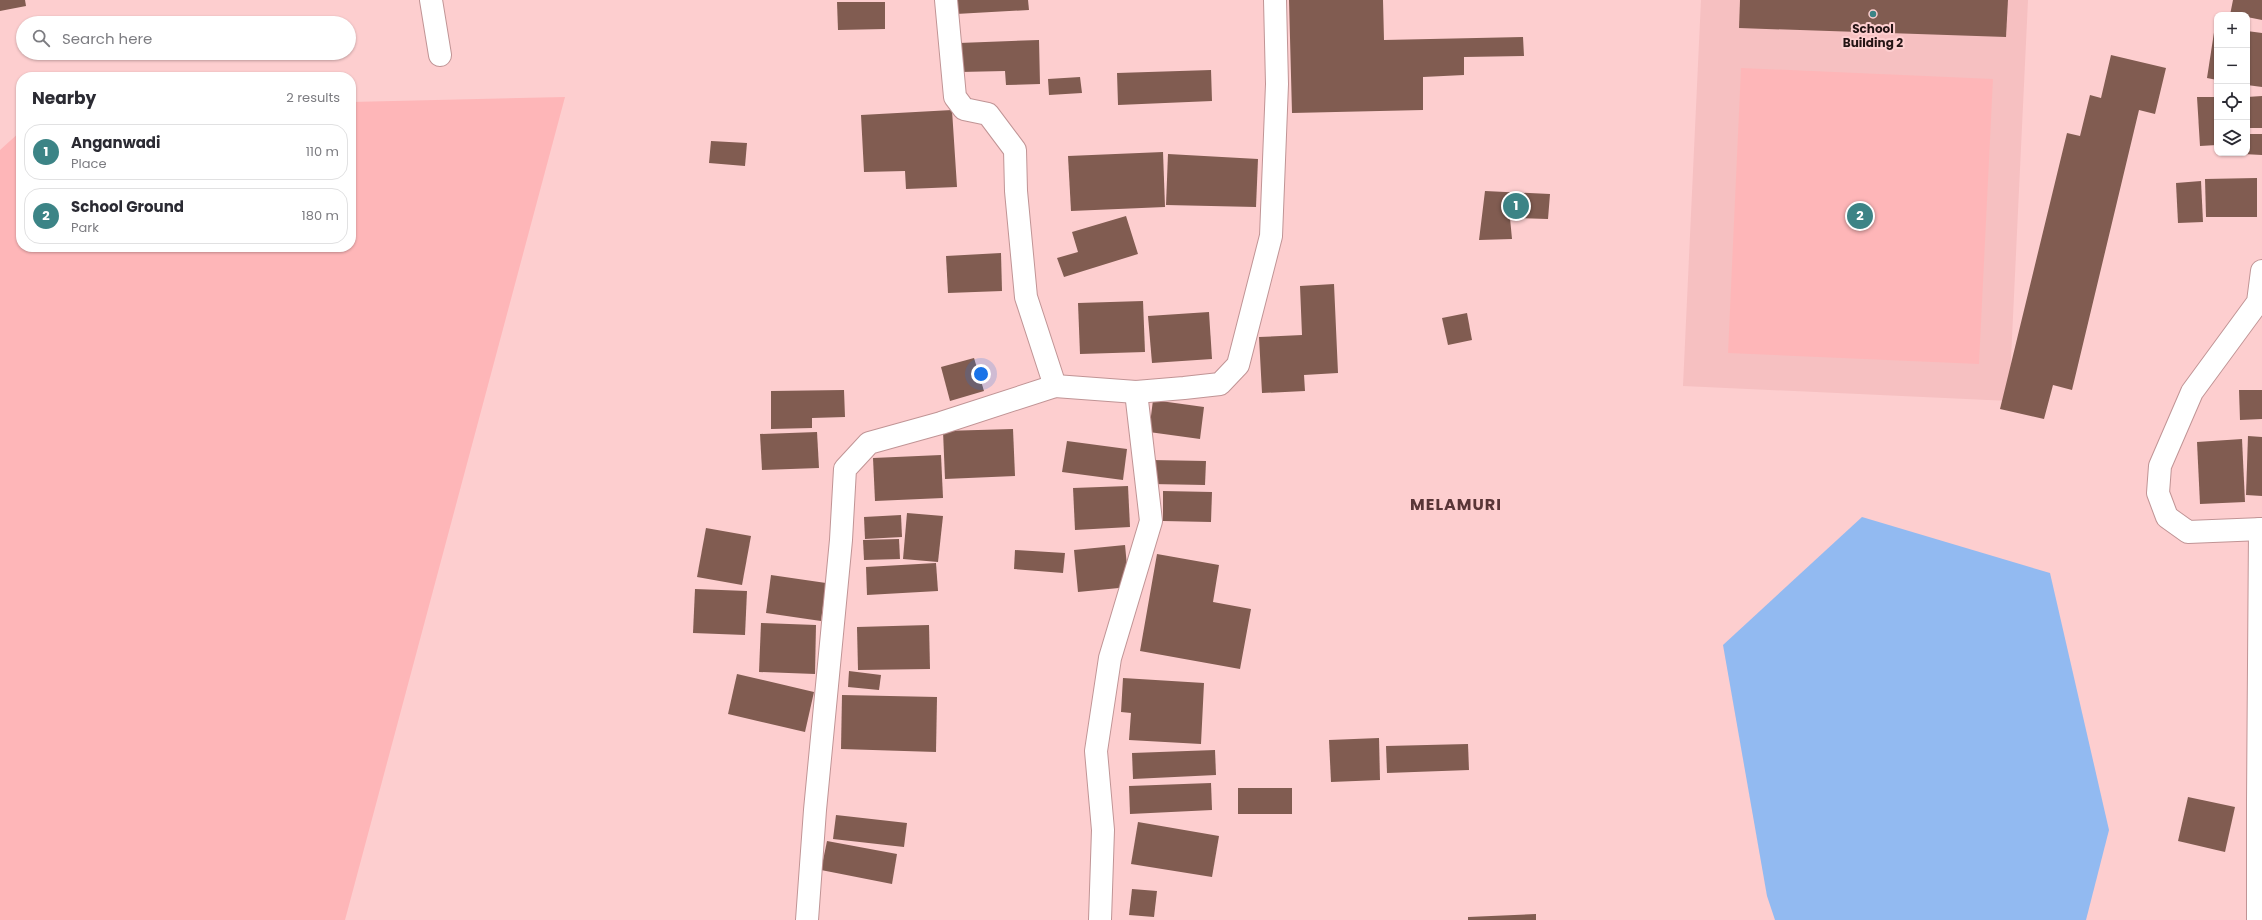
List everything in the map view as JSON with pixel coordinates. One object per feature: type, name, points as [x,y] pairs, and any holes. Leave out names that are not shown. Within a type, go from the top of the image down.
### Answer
[{"type":"street","points":[[431,0],[440,55]]},
{"type":"street","points":[[946,0],[955,97],[964,109],[988,114],[1015,150],[1016,191],[1026,297],[1055,386]]},
{"type":"street","points":[[807,920],[815,810],[841,540],[845,469],[869,443],[941,423],[1055,386],[1136,392],[1220,384],[1238,365],[1271,236],[1277,84],[1275,0]]},
{"type":"street","points":[[2258,920],[2261,529],[2188,532],[2167,517],[2158,493],[2160,466],[2192,392],[2260,302],[2262,270]]},
{"type":"street","points":[[1100,920],[1103,830],[1096,751],[1110,658],[1151,521],[1136,392]]},
{"type":"shaded area","points":[[1701,0],[2028,0],[2009,401],[1683,386]]},
{"type":"shaded area","points":[[1741,68],[1993,79],[1979,364],[1728,353]]},
{"type":"shaded area","points":[[565,97],[345,920],[0,920],[0,150],[16,136],[16,252],[356,252],[356,102]]},
{"type":"water","points":[[1862,517],[2050,573],[2109,830],[2086,920],[1775,920],[1767,896],[1723,645]]},
{"type":"building","points":[[0,0],[25,0],[26,6],[0,11]]},
{"type":"building","points":[[956,0],[1028,0],[1029,10],[956,14]]},
{"type":"building","points":[[1289,0],[1383,0],[1384,40],[1523,37],[1524,56],[1464,57],[1464,75],[1423,77],[1423,110],[1292,113]]},
{"type":"building","name":"School Building 2","points":[[1740,0],[2008,0],[2006,37],[1739,28]]},
{"type":"building","points":[[2233,0],[2262,0],[2262,20],[2250,18],[2250,12],[2231,12]]},
{"type":"building","points":[[837,2],[885,2],[885,29],[838,30]]},
{"type":"building","points":[[2250,31],[2262,33],[2262,87],[2250,85]]},
{"type":"building","points":[[2214,32],[2214,79],[2207,78]]},
{"type":"building","points":[[1039,40],[1040,84],[1006,85],[1005,71],[960,72],[959,43]]},
{"type":"building","points":[[2111,55],[2166,68],[2155,114],[2139,110],[2072,390],[2053,385],[2044,419],[2000,409],[2067,133],[2080,136],[2090,95],[2101,98]]},
{"type":"building","points":[[1211,70],[1212,101],[1118,105],[1117,73]]},
{"type":"building","points":[[1080,77],[1082,93],[1049,95],[1048,79]]},
{"type":"building","points":[[2262,96],[2262,128],[2250,128],[2250,97]]},
{"type":"building","points":[[2197,97],[2214,97],[2214,145],[2200,146]]},
{"type":"building","points":[[952,110],[957,187],[906,189],[905,171],[864,172],[861,115]]},
{"type":"building","points":[[2250,134],[2262,134],[2262,155],[2250,154]]},
{"type":"building","points":[[711,141],[747,143],[745,166],[709,163]]},
{"type":"building","points":[[1163,152],[1165,207],[1071,211],[1068,156]]},
{"type":"building","points":[[1168,154],[1258,159],[1256,207],[1166,205]]},
{"type":"building","points":[[2257,178],[2257,217],[2206,217],[2205,179]]},
{"type":"building","points":[[2201,181],[2203,222],[2178,223],[2176,183]]},
{"type":"building","points":[[1485,191],[1550,194],[1548,219],[1510,218],[1512,239],[1479,240]]},
{"type":"building","points":[[1126,216],[1138,254],[1064,277],[1057,258],[1078,252],[1072,232]]},
{"type":"building","points":[[1001,253],[1002,291],[948,293],[946,256]]},
{"type":"building","points":[[1334,284],[1338,373],[1304,375],[1305,391],[1262,393],[1259,337],[1302,335],[1300,286]]},
{"type":"building","points":[[1143,301],[1145,352],[1080,354],[1078,303]]},
{"type":"building","points":[[1209,312],[1212,359],[1152,363],[1148,316]]},
{"type":"building","points":[[1467,313],[1472,340],[1448,345],[1442,318]]},
{"type":"building","points":[[974,358],[984,391],[950,401],[941,367]]},
{"type":"building","points":[[844,390],[845,417],[812,418],[812,428],[771,429],[771,391]]},
{"type":"building","points":[[2239,390],[2262,390],[2262,419],[2240,420]]},
{"type":"building","points":[[1153,400],[1204,407],[1200,439],[1149,432]]},
{"type":"building","points":[[1013,429],[1015,476],[945,479],[943,431]]},
{"type":"building","points":[[817,432],[819,468],[762,470],[760,434]]},
{"type":"building","points":[[2248,436],[2262,437],[2262,496],[2246,495]]},
{"type":"building","points":[[2242,439],[2245,502],[2200,504],[2197,442]]},
{"type":"building","points":[[1067,441],[1127,449],[1123,480],[1062,472]]},
{"type":"building","points":[[941,455],[943,498],[875,501],[873,458]]},
{"type":"building","points":[[1151,460],[1206,461],[1205,485],[1151,484]]},
{"type":"building","points":[[1128,486],[1130,527],[1075,530],[1073,488]]},
{"type":"building","points":[[1163,491],[1212,492],[1211,522],[1163,521]]},
{"type":"building","points":[[907,513],[943,516],[938,562],[903,559]]},
{"type":"building","points":[[901,515],[902,537],[865,539],[864,517]]},
{"type":"building","points":[[706,528],[751,536],[742,585],[697,577]]},
{"type":"building","points":[[899,539],[900,559],[864,560],[863,540]]},
{"type":"building","points":[[1125,545],[1129,587],[1078,592],[1074,550]]},
{"type":"building","points":[[1015,550],[1065,553],[1063,573],[1014,569]]},
{"type":"building","points":[[1157,554],[1219,565],[1213,602],[1251,609],[1240,669],[1140,651]]},
{"type":"building","points":[[936,563],[938,591],[867,595],[866,567]]},
{"type":"building","points":[[771,575],[826,583],[821,621],[766,613]]},
{"type":"building","points":[[695,589],[747,591],[745,635],[693,633]]},
{"type":"building","points":[[761,623],[816,625],[815,674],[759,672]]},
{"type":"building","points":[[929,625],[930,669],[858,670],[857,627]]},
{"type":"building","points":[[849,671],[881,675],[879,690],[848,687]]},
{"type":"building","points":[[737,674],[814,692],[805,732],[728,714]]},
{"type":"building","points":[[1123,678],[1204,683],[1201,744],[1129,740],[1131,713],[1121,712]]},
{"type":"building","points":[[842,695],[937,697],[936,752],[841,749]]},
{"type":"building","points":[[1379,738],[1380,780],[1331,782],[1329,740]]},
{"type":"building","points":[[1468,744],[1469,770],[1387,773],[1386,746]]},
{"type":"building","points":[[1215,750],[1216,775],[1133,779],[1132,753]]},
{"type":"building","points":[[1211,783],[1212,810],[1130,814],[1129,786]]},
{"type":"building","points":[[1238,788],[1292,788],[1292,814],[1238,814]]},
{"type":"building","points":[[2188,797],[2235,807],[2225,852],[2178,841]]},
{"type":"building","points":[[836,815],[907,823],[904,847],[833,839]]},
{"type":"building","points":[[1138,822],[1219,836],[1212,877],[1131,864]]},
{"type":"building","points":[[827,841],[897,854],[892,884],[821,870]]},
{"type":"building","points":[[1132,889],[1157,891],[1154,917],[1129,915]]},
{"type":"building","points":[[1536,914],[1536,920],[1468,920],[1468,917]]},
{"type":"place","name":"School Building 2","points":[[1873,14]]},
{"type":"place","name":"Anganwadi","points":[[1516,206]]},
{"type":"place","name":"School Ground","points":[[1860,216]]},
{"type":"district","name":"MELAMURI","points":[[1456,504]]}]
